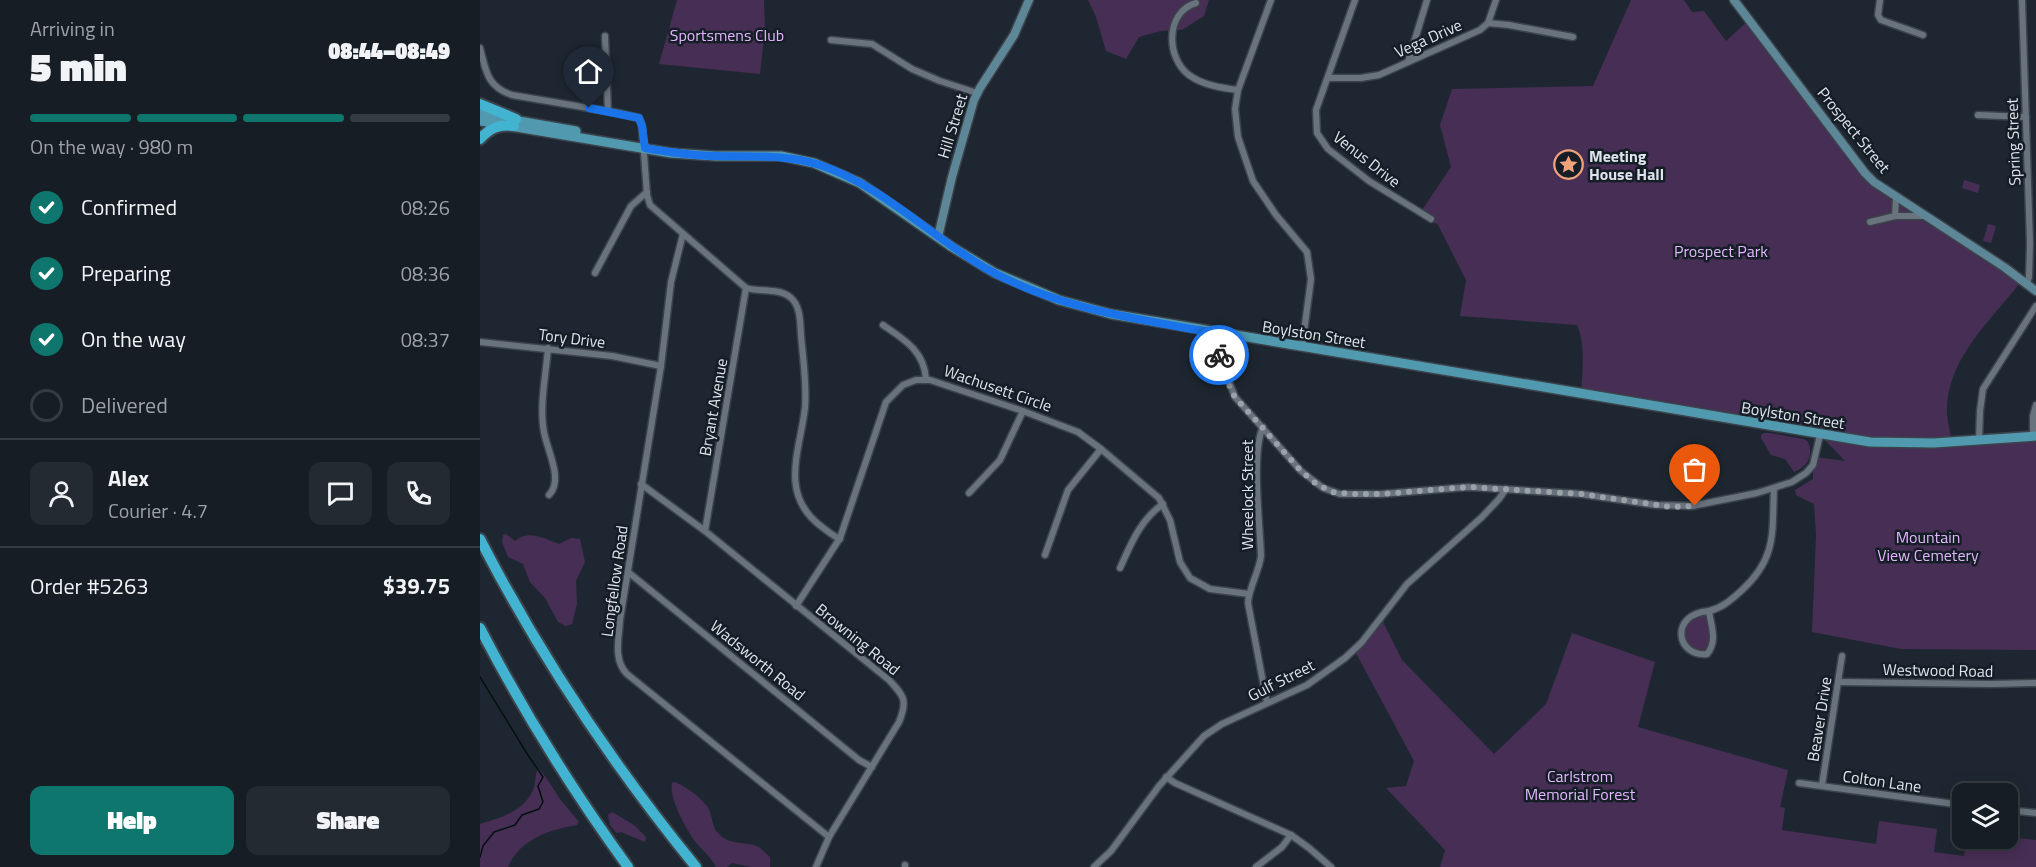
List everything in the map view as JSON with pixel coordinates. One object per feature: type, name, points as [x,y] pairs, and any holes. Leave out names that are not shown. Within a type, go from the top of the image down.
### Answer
[{"type":"highway","points":[[480,104],[515,122]]},
{"type":"highway","points":[[480,139],[499,125],[515,122]]},
{"type":"highway","points":[[480,539],[527,624],[573,700],[629,780],[696,867]]},
{"type":"highway","points":[[480,628],[542,737],[628,867]]},
{"type":"main road","name":"Boylston Street","points":[[480,114],[515,122]]},
{"type":"main road","name":"Boylston Street","points":[[480,121],[515,122],[571,129],[645,148],[692,155],[778,156],[816,164],[863,185],[992,272],[1064,302],[1118,315],[1881,444],[2034,436]]},
{"type":"street","name":"Hill Street","points":[[938,237],[964,134],[977,93],[1014,35],[1029,0]]},
{"type":"street","points":[[1271,0],[1238,90],[1235,110],[1238,137],[1253,181],[1275,215],[1303,245],[1310,260],[1310,294],[1302,347]]},
{"type":"street","name":"Venus Drive","points":[[1355,0],[1315,114],[1316,128],[1328,149],[1369,181],[1431,219]]},
{"type":"street","points":[[1408,62],[1427,0]]},
{"type":"street","points":[[1496,0],[1488,23],[1573,37]]},
{"type":"street","name":"Prospect Street","points":[[1734,0],[1865,173],[1896,197],[2036,291]]},
{"type":"street","points":[[1880,0],[1878,15],[1881,20],[1923,35]]},
{"type":"street","name":"Spring Street","points":[[2022,0],[2032,215],[2027,283]]},
{"type":"street","points":[[1196,3],[1185,8],[1174,24],[1171,43],[1176,60],[1183,69],[1198,80],[1238,90]]},
{"type":"street","name":"Vega Drive","points":[[1328,78],[1361,78],[1380,75],[1480,30],[1488,23]]},
{"type":"street","points":[[605,36],[608,111]]},
{"type":"street","points":[[831,40],[873,44],[912,69],[977,93]]},
{"type":"street","points":[[480,48],[489,78],[502,92],[639,118],[645,148],[647,192],[650,205],[746,288],[785,294],[792,298],[798,309],[805,397],[794,475],[795,490],[799,501],[810,517],[840,538]]},
{"type":"street","points":[[1978,115],[2026,117]]},
{"type":"street","points":[[2027,139],[2036,139]]},
{"type":"street","points":[[596,273],[631,206],[647,192]]},
{"type":"street","points":[[1895,216],[1896,197]]},
{"type":"street","points":[[1870,222],[1895,216],[1925,216]]},
{"type":"street","name":"Longfellow Road","points":[[683,234],[671,282],[661,366],[628,572],[618,644],[621,667],[829,837]]},
{"type":"street","name":"Bryant Avenue","points":[[705,531],[746,288]]},
{"type":"street","points":[[1979,440],[1983,389],[2036,306]]},
{"type":"street","points":[[883,325],[916,349],[923,364],[926,380]]},
{"type":"street","points":[[1215,333],[1214,342],[1231,390],[1301,471],[1331,492],[1381,494],[1450,487],[1506,489],[1581,494],[1678,507],[1719,502],[1791,482],[1809,470],[1816,457],[1820,435]]},
{"type":"street","name":"Tory Drive","points":[[480,342],[612,356],[661,366]]},
{"type":"street","points":[[548,348],[543,415],[544,431],[555,481],[553,491],[549,495]]},
{"type":"street","name":"Wachusett Circle","points":[[796,606],[840,538],[886,402],[903,385],[926,380],[944,383],[1078,432],[1149,488],[1163,504],[1170,520],[1180,562],[1190,578],[1210,589],[1249,594]]},
{"type":"street","points":[[2034,436],[2033,416],[2036,405]]},
{"type":"street","points":[[969,493],[1000,460],[1023,411]]},
{"type":"street","name":"Wheelock Street","points":[[1263,427],[1259,437],[1258,457],[1262,556],[1249,594],[1249,609],[1268,703]]},
{"type":"street","points":[[1045,555],[1068,490],[1101,448]]},
{"type":"street","name":"Browning Road","points":[[641,484],[705,531],[890,680],[903,696],[905,706],[901,718],[829,837],[816,867]]},
{"type":"street","points":[[1709,611],[1714,644],[1707,654],[1693,652],[1682,640],[1683,623],[1693,613],[1721,607],[1731,600],[1756,577],[1763,566],[1772,539],[1774,488]]},
{"type":"street","name":"Gulf Street","points":[[1094,867],[1111,851],[1166,777],[1210,731],[1307,685],[1327,672],[1355,649],[1407,585],[1482,517],[1499,500],[1506,489]]},
{"type":"street","points":[[1119,568],[1143,522],[1150,513],[1163,504]]},
{"type":"street","name":"Wadsworth Road","points":[[628,572],[860,760],[872,767]]},
{"type":"street","name":"Beaver Drive","points":[[1822,785],[1842,656]]},
{"type":"street","name":"Westwood Road","points":[[1839,682],[2036,683]]},
{"type":"street","points":[[1166,777],[1291,835],[1331,867]]},
{"type":"street","name":"Colton Lane","points":[[1799,783],[1952,804]]},
{"type":"street","points":[[2018,811],[2036,813]]},
{"type":"street","points":[[1256,867],[1282,847],[1291,835]]},
{"type":"green space","name":"Sportsmens Club","points":[[677,0],[764,0],[765,29],[760,74],[659,64]]},
{"type":"green space","points":[[1088,0],[1209,0],[1204,16],[1182,30],[1161,31],[1139,37],[1126,59],[1106,51],[1096,17]]},
{"type":"green space","name":"Prospect Park","points":[[1631,0],[1684,0],[1692,12],[1704,11],[1726,41],[1749,20],[1865,173],[2022,280],[1972,341],[1962,358],[1948,394],[1947,414],[1952,442],[2036,436],[2036,650],[1901,649],[1812,632],[1816,535],[1814,504],[1796,495],[1795,490],[1813,479],[1813,465],[1816,457],[1845,461],[1820,435],[1581,394],[1582,350],[1577,325],[1460,316],[1466,280],[1438,225],[1420,213],[1451,167],[1440,125],[1452,89],[1593,86]]},
{"type":"green space","points":[[1964,180],[1980,185],[1978,193],[1962,188]]},
{"type":"green space","points":[[1988,224],[1996,226],[1991,243],[1983,241]]},
{"type":"green space","points":[[1764,433],[1804,439],[1810,447],[1810,456],[1806,464],[1794,472],[1785,459],[1771,455],[1761,438]]},
{"type":"green space","points":[[506,534],[515,541],[532,535],[559,544],[571,538],[580,539],[585,562],[576,581],[577,604],[572,624],[566,626],[558,622],[545,598],[530,582],[523,564],[508,557],[502,542],[503,535]]},
{"type":"green space","points":[[1703,614],[1706,617],[1712,642],[1707,649],[1702,650],[1693,648],[1687,642],[1684,629],[1692,617]]},
{"type":"green space","name":"Carlstrom Memorial Forest","points":[[1382,620],[1402,660],[1494,754],[1546,704],[1572,633],[1655,662],[1638,727],[1788,770],[1780,807],[1785,808],[1782,830],[1876,844],[1879,821],[1937,829],[1934,852],[1964,856],[1965,849],[2018,849],[2018,838],[2036,840],[2036,867],[1440,867],[1445,850],[1386,788],[1406,786],[1414,761],[1356,653]]},
{"type":"green space","points":[[538,769],[579,822],[577,825],[537,837],[520,849],[508,867],[480,867],[480,824],[504,816],[526,802],[534,787]]},
{"type":"green space","points":[[675,782],[690,790],[705,803],[715,829],[723,838],[759,847],[770,857],[770,867],[752,867],[732,863],[727,867],[716,867],[695,841],[681,818],[673,796],[672,783]]},
{"type":"green space","points":[[612,812],[634,825],[646,837],[645,842],[621,832],[616,833],[610,825],[608,815]]},
{"type":"waterway","points":[[480,677],[543,777],[538,786],[543,802],[539,809],[522,815],[515,825],[494,832],[483,846],[480,857]]},
{"type":"way so far","points":[[1219,355],[1235,397],[1301,471],[1323,489],[1331,492],[1381,494],[1469,487],[1581,494],[1671,507],[1695,506]]},
{"type":"place","name":"Meeting House Hall","points":[[1568,165]]},
{"type":"route","points":[[589,108],[639,118],[645,148],[692,155],[781,156],[830,168],[863,185],[958,252],[1003,277],[1048,296],[1088,309],[1215,333],[1214,342],[1219,355]]},
{"type":"park label","name":"Mountain View Cemetery","points":[[1928,546]]}]
